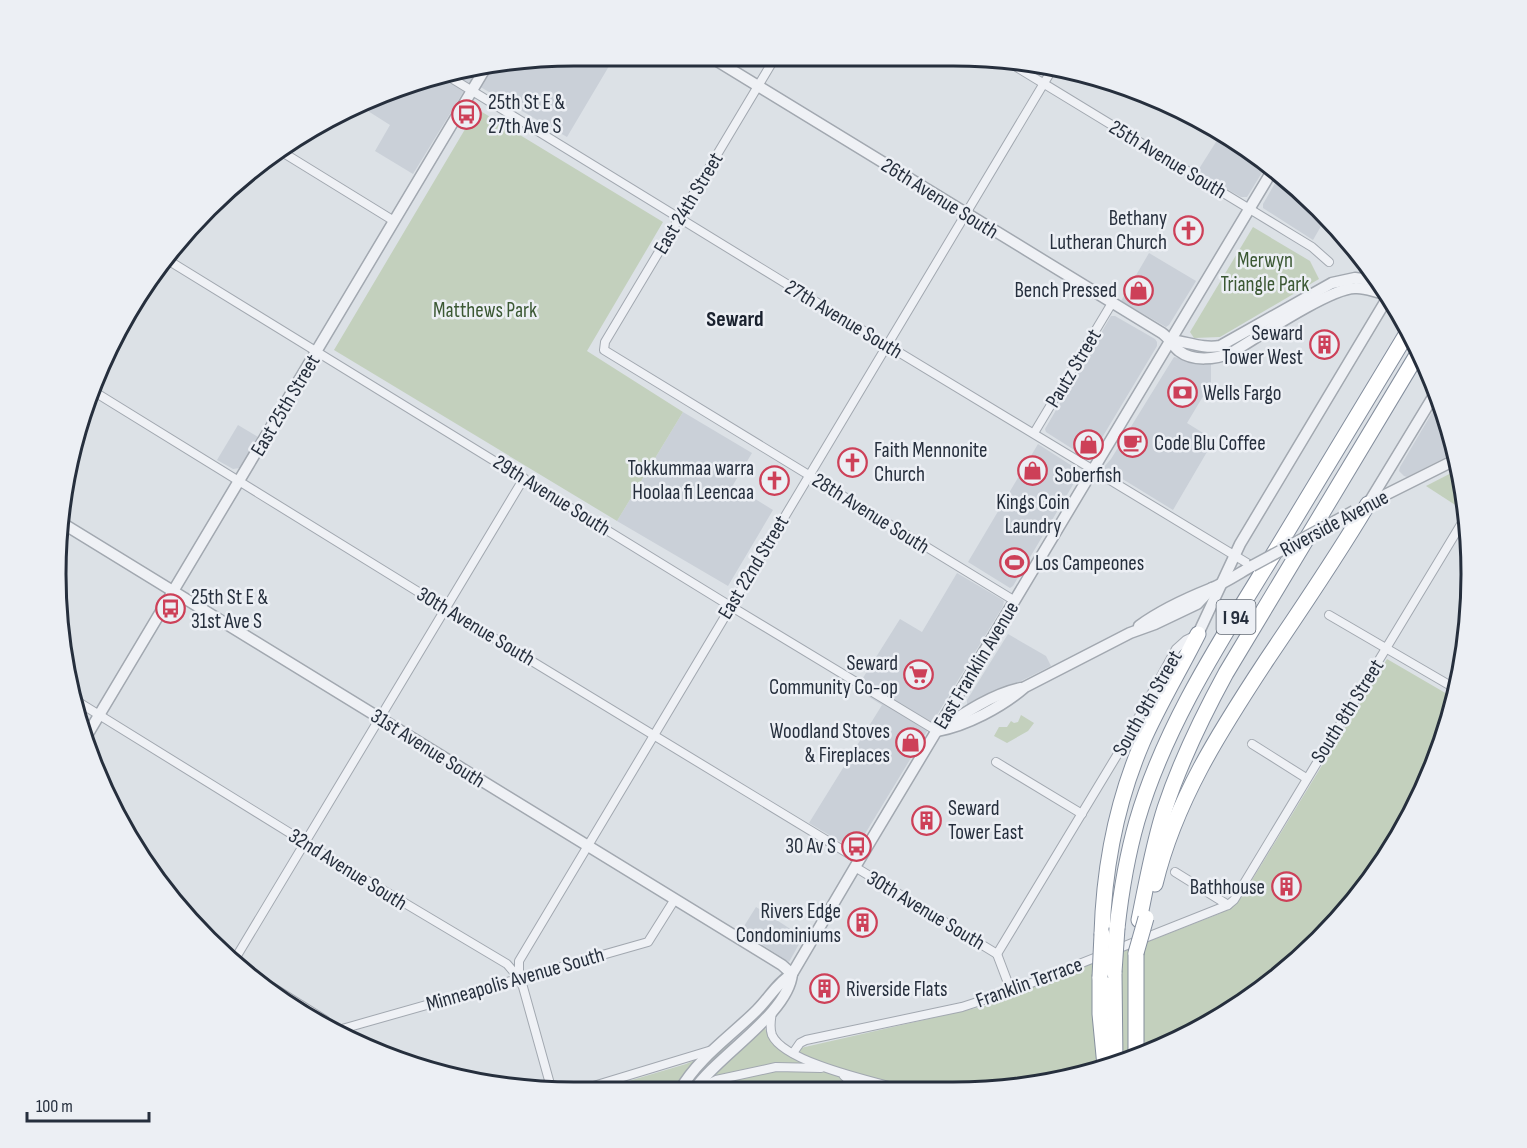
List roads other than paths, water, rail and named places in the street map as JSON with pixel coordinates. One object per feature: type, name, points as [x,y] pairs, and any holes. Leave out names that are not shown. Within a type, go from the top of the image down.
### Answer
[{"type":"highway","name":"I 94","points":[[1113,1056],[1107,974],[1137,821],[1158,762],[1180,714],[1234,620],[1404,339]]},
{"type":"highway","name":"I 94","points":[[1143,919],[1150,861],[1184,756],[1200,722],[1226,673],[1414,360]]},
{"type":"highway","points":[[1136,1047],[1135,958],[1143,919],[1181,807],[1222,727],[1336,557],[1368,504]]},
{"type":"highway","points":[[1104,1059],[1100,1014],[1107,974],[1102,934],[1108,863],[1122,798],[1148,730],[1198,634]]},
{"type":"street","name":"26th Avenue South","points":[[725,66],[1112,303],[1171,340],[1179,351],[1188,355],[1206,358],[1222,357],[1340,291],[1355,287],[1375,293]]},
{"type":"street","name":"East 24th Street","points":[[604,350],[605,342],[770,66]]},
{"type":"street","name":"25th Avenue South","points":[[1022,71],[1250,208],[1312,247],[1329,262]]},
{"type":"street","name":"East 25th Street","points":[[91,730],[481,75]]},
{"type":"street","name":"East 22nd Street","points":[[519,978],[519,961],[886,344],[1049,75]]},
{"type":"street","name":"27th Avenue South","points":[[455,80],[1249,564]]},
{"type":"street","points":[[287,155],[394,221]]},
{"type":"street","name":"East Franklin Avenue","points":[[701,1082],[714,1066],[772,1011],[791,984],[792,974],[857,864],[1269,176]]},
{"type":"street","name":"29th Avenue South","points":[[173,263],[937,731]]},
{"type":"street","name":"26th Avenue South","points":[[1171,340],[1185,341],[1202,347],[1220,346],[1332,283],[1355,278],[1366,279]]},
{"type":"street","name":"Pautz Street","points":[[1034,433],[1112,303]]},
{"type":"street","name":"South 9th Street","points":[[997,954],[1125,742],[1176,649],[1186,640],[1198,634],[1246,534],[1383,304]]},
{"type":"street","name":"28th Avenue South","points":[[604,350],[1015,601]]},
{"type":"street","name":"30th Avenue South","points":[[99,395],[653,734],[997,954]]},
{"type":"street","points":[[1368,504],[1430,401]]},
{"type":"street","name":"Riverside Avenue","points":[[937,731],[1008,691],[1025,687],[1130,633],[1197,604],[1212,588],[1236,575],[1249,564],[1448,463]]},
{"type":"street","points":[[236,953],[524,478]]},
{"type":"street","name":"31st Avenue South","points":[[68,527],[675,899],[792,974]]},
{"type":"street","name":"South 8th Street","points":[[1228,905],[1234,900],[1459,529]]},
{"type":"street","points":[[1329,615],[1448,685]]},
{"type":"street","name":"32nd Avenue South","points":[[83,704],[507,964],[519,978]]},
{"type":"street","points":[[1252,744],[1306,778]]},
{"type":"street","points":[[996,762],[1082,814]]},
{"type":"street","points":[[1175,872],[1228,905]]},
{"type":"street","name":"Minneapolis Avenue South","points":[[345,1028],[648,942],[675,899]]},
{"type":"street","name":"Franklin Terrace","points":[[793,1053],[796,1047],[806,1040],[962,1007],[1011,991],[1228,905]]},
{"type":"street","points":[[997,954],[1011,991]]},
{"type":"street","name":"East Franklin Avenue","points":[[685,1082],[692,1072],[758,1009],[783,979],[792,974]]},
{"type":"street","points":[[519,978],[549,1081]]},
{"type":"street","points":[[772,1011],[770,1028],[773,1038],[793,1053],[825,1068],[867,1082]]},
{"type":"street","points":[[608,1082],[716,1049]]},
{"type":"street","points":[[712,1082],[776,1066],[825,1068]]},
{"type":"street","points":[[842,1074],[851,1082]]},
{"type":"place","name":"25th St E & 27th Ave S","points":[[467,114]]},
{"type":"place","name":"Bethany Lutheran Church","points":[[1188,230]]},
{"type":"place","name":"Bench Pressed","points":[[1138,290]]},
{"type":"place","name":"Seward Tower West","points":[[1324,345]]},
{"type":"place","name":"Wells Fargo","points":[[1182,393]]},
{"type":"place","name":"Code Blu Coffee","points":[[1133,443]]},
{"type":"place","name":"Soberfish","points":[[1088,444]]},
{"type":"place","name":"Faith Mennonite Church","points":[[853,462]]},
{"type":"place","name":"Kings Coin Laundry","points":[[1033,471]]},
{"type":"place","name":"Tokkummaa warra Hoolaa fi Leencaa","points":[[775,480]]},
{"type":"place","name":"Los Campeones","points":[[1014,563]]},
{"type":"place","name":"25th St E & 31st Ave S","points":[[170,609]]},
{"type":"place","name":"Seward Community Co-op","points":[[919,675]]},
{"type":"place","name":"Woodland Stoves & Fireplaces","points":[[911,743]]},
{"type":"place","name":"Seward Tower East","points":[[927,820]]},
{"type":"place","name":"30 Av S","points":[[857,846]]},
{"type":"place","name":"Bathhouse","points":[[1286,887]]},
{"type":"place","name":"Rivers Edge Condominiums","points":[[862,923]]},
{"type":"place","name":"Riverside Flats","points":[[825,989]]},
{"type":"district","name":"Seward","points":[[735,318]]},
{"type":"park label","name":"Merwyn Triangle Park","points":[[1265,272]]},
{"type":"park label","name":"Matthews Park","points":[[485,310]]}]
